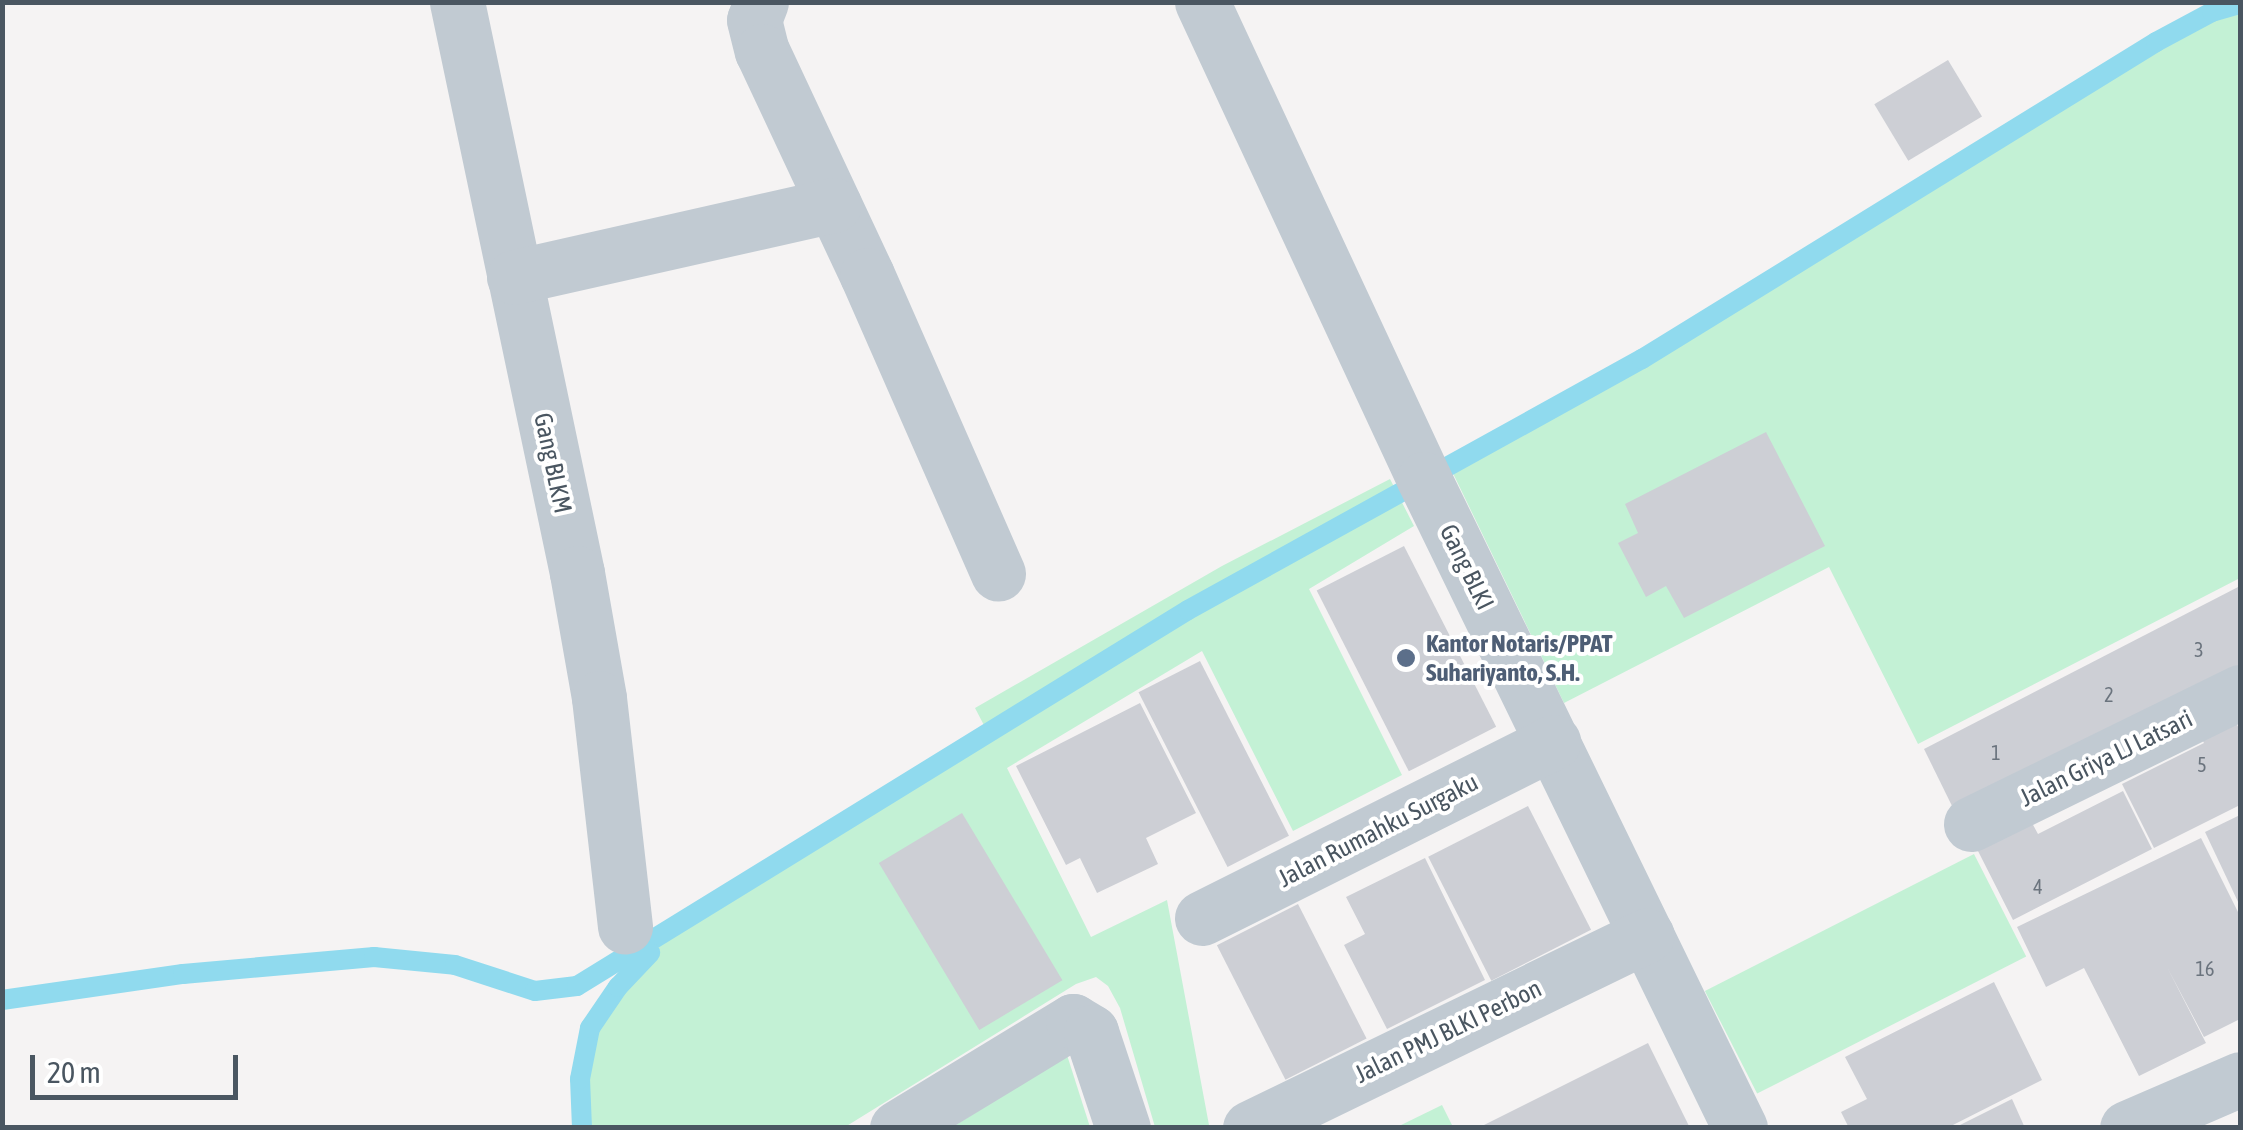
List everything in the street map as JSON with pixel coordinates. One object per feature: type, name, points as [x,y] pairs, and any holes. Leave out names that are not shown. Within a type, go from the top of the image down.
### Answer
[{"type":"street","name":"Gang BLKM","points":[[457,2],[599,698],[625,927]]},
{"type":"street","points":[[761,2],[754,20],[762,51],[998,574]]},
{"type":"street","name":"Gang BLKI","points":[[1202,2],[1388,403],[1740,1128]]},
{"type":"street","points":[[514,277],[834,206]]},
{"type":"street","name":"Jalan Griya LJ Latsari","points":[[1971,824],[2240,692]]},
{"type":"street","name":"Jalan Rumahku Surgaku","points":[[1202,918],[1553,742]]},
{"type":"street","name":"Jalan PMJ BLKI Perbon","points":[[1250,1128],[1647,935]]},
{"type":"street","points":[[897,1128],[1072,1021],[1091,1032],[1123,1128]]},
{"type":"street","points":[[2127,1128],[2240,1080]]},
{"type":"green space","points":[[2240,4],[2240,578],[1918,744],[1829,567],[1564,703],[1449,465],[1795,268],[2156,42],[2212,12]]},
{"type":"green space","points":[[1390,479],[1414,526],[1309,589],[1402,775],[1293,831],[1202,651],[1007,768],[1091,937],[1167,900],[1209,1125],[1155,1127],[1120,1008],[1108,986],[1096,977],[1076,984],[845,1127],[582,1128],[580,1079],[590,1028],[618,987],[678,928],[987,731],[975,708],[1222,566]]},
{"type":"green space","points":[[1974,854],[2026,956],[1757,1094],[1705,991]]},
{"type":"green space","points":[[1067,1055],[1090,1127],[951,1128]]},
{"type":"green space","points":[[1442,1105],[1453,1127],[1397,1127]]},
{"type":"building","points":[[1948,60],[1982,117],[1908,161],[1874,104]]},
{"type":"building","points":[[1766,432],[1825,546],[1684,618],[1666,586],[1646,597],[1618,543],[1638,533],[1625,504]]},
{"type":"building","name":"Kantor Notaris/PPAT Suhariyanto, S.H.","points":[[1404,546],[1496,727],[1409,771],[1317,590]]},
{"type":"building","points":[[2240,586],[2240,666],[1954,810],[1924,749]]},
{"type":"building","points":[[1200,661],[1289,836],[1228,867],[1139,692]]},
{"type":"building","points":[[1140,703],[1196,813],[1146,838],[1158,864],[1097,893],[1080,858],[1066,865],[1016,766]]},
{"type":"building","points":[[2233,716],[2240,731],[2240,805],[2154,848],[2122,784],[2204,743],[2199,734]]},
{"type":"building","points":[[2123,791],[2152,849],[2013,920],[1978,851],[2032,823],[2038,834]]},
{"type":"building","points":[[1528,806],[1591,930],[1491,981],[1428,857]]},
{"type":"building","points":[[962,813],[1062,980],[979,1030],[879,863]]},
{"type":"building","points":[[2240,815],[2240,906],[2205,832]]},
{"type":"building","points":[[2201,838],[2240,916],[2240,1019],[2204,1037],[2167,967],[2206,1043],[2139,1076],[2084,968],[2046,987],[2017,927]]},
{"type":"building","points":[[1425,858],[1485,980],[1387,1029],[1344,945],[1365,934],[1346,897]]},
{"type":"building","points":[[1298,904],[1367,1039],[1285,1080],[1217,945]]},
{"type":"building","points":[[1994,982],[2042,1080],[1947,1128],[1849,1128],[1841,1112],[1867,1099],[1845,1057]]},
{"type":"building","points":[[1648,1043],[1690,1128],[1478,1128]]},
{"type":"building","points":[[2012,1099],[2025,1128],[1954,1128]]},
{"type":"waterway","points":[[2,1000],[183,974],[374,957],[455,965],[535,991],[577,986],[1188,610],[1642,359],[2156,42],[2212,12],[2240,4]]},
{"type":"waterway","points":[[582,1128],[580,1079],[590,1028],[618,987],[650,953]]},
{"type":"place","name":"Kantor Notaris/PPAT Suhariyanto, S.H.","points":[[1406,658]]}]
